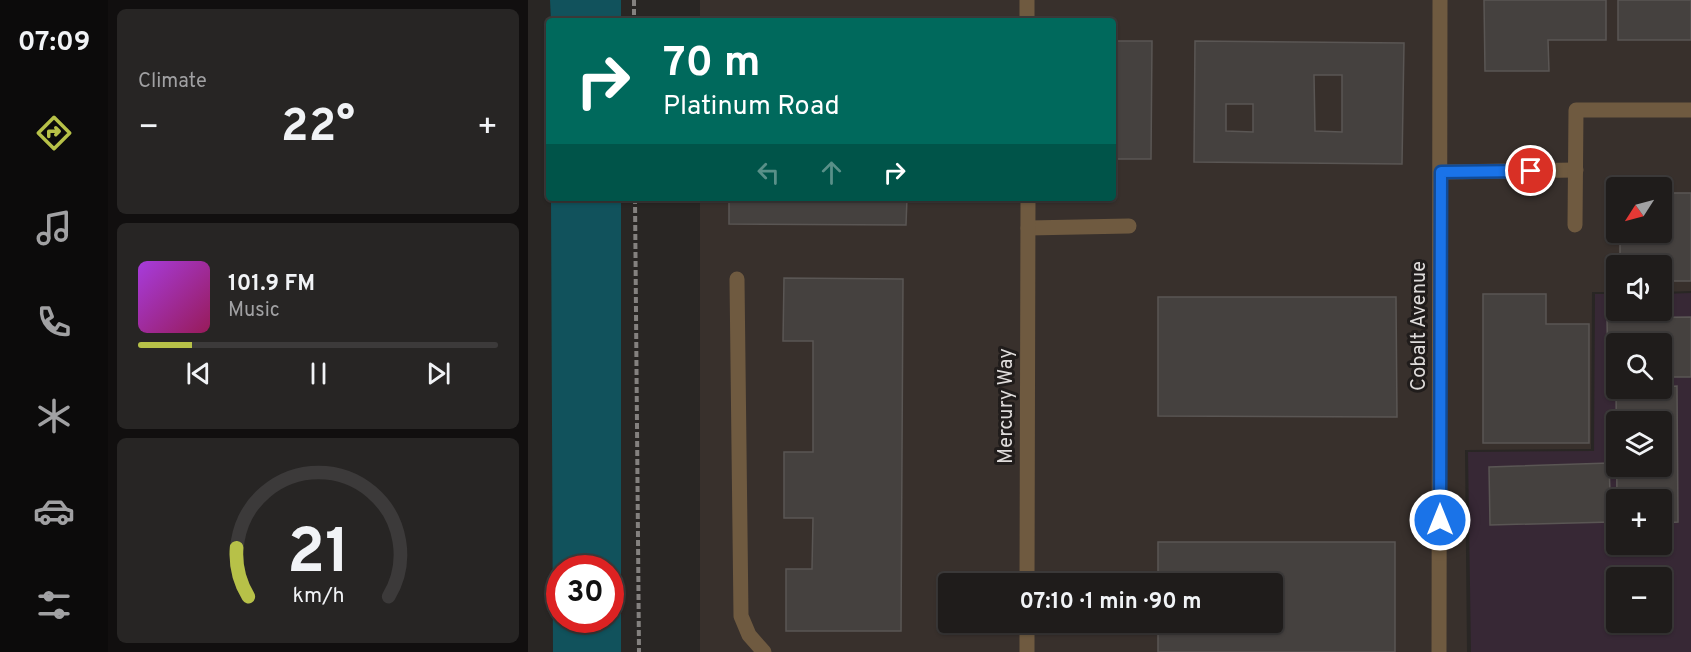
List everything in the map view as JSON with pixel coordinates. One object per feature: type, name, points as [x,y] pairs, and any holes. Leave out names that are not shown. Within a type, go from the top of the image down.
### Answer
[{"type":"street","points":[[1027,0],[1027,18]]},
{"type":"street","name":"Cobalt Avenue","points":[[1439,652],[1440,0]]},
{"type":"street","points":[[1575,225],[1576,110],[1691,110]]},
{"type":"street","points":[[1441,172],[1576,170]]},
{"type":"street","name":"Mercury Way","points":[[1027,573],[1028,201]]},
{"type":"street","points":[[1028,228],[1129,226]]},
{"type":"street","points":[[737,279],[741,616],[749,635],[764,652]]},
{"type":"street","points":[[1027,633],[1027,652]]},
{"type":"path","points":[[634,0],[634,18]]},
{"type":"path","points":[[635,201],[639,652]]},
{"type":"shaded area","points":[[700,0],[1691,0],[1691,291],[1672,292],[1672,255],[1606,255],[1606,292],[1592,292],[1591,449],[1465,450],[1467,652],[700,652],[700,201],[1116,201],[1116,18],[700,18]]},
{"type":"shaded area","points":[[1691,293],[1691,652],[1471,652],[1468,452],[1594,451],[1595,294],[1606,294],[1606,321],[1672,321],[1672,294]]},
{"type":"water","points":[[550,0],[621,0],[621,18],[551,18]]},
{"type":"water","points":[[551,201],[621,201],[621,555],[553,555]]},
{"type":"water","points":[[553,633],[621,633],[621,652],[553,652]]},
{"type":"building","points":[[1484,0],[1606,0],[1606,40],[1548,40],[1549,71],[1485,71]]},
{"type":"building","points":[[1618,0],[1691,0],[1691,40],[1618,40]]},
{"type":"building","points":[[1116,41],[1152,41],[1151,159],[1116,159]]},
{"type":"building","points":[[1195,41],[1404,43],[1402,164],[1194,162]],"holes":[[[1314,75],[1342,75],[1342,132],[1315,131]],[[1226,104],[1253,104],[1253,132],[1226,131]]]},
{"type":"building","points":[[1672,193],[1691,193],[1691,281],[1672,281],[1672,255],[1620,255],[1620,243],[1672,243]]},
{"type":"building","points":[[729,201],[907,201],[906,225],[729,224]]},
{"type":"building","points":[[784,278],[903,279],[901,631],[786,631],[786,569],[812,569],[813,518],[784,518],[784,452],[813,452],[813,341],[783,341]]},
{"type":"building","points":[[1483,294],[1546,294],[1546,324],[1589,324],[1589,443],[1483,443]]},
{"type":"building","points":[[1158,297],[1396,297],[1397,417],[1158,416]]},
{"type":"building","points":[[1672,317],[1691,317],[1691,377],[1672,377],[1672,333],[1607,333],[1607,321],[1672,321]]},
{"type":"building","points":[[1672,386],[1677,386],[1678,522],[1672,522],[1672,489],[1617,489],[1617,477],[1672,477],[1672,411],[1616,411],[1616,399],[1672,399]]},
{"type":"building","points":[[1606,463],[1606,477],[1609,477],[1610,489],[1606,489],[1606,522],[1490,525],[1489,467]]},
{"type":"building","points":[[1158,542],[1395,542],[1395,652],[1158,652],[1158,633],[1283,633],[1283,573],[1158,573]]},
{"type":"route","points":[[1440,520],[1441,172],[1531,171]]}]
